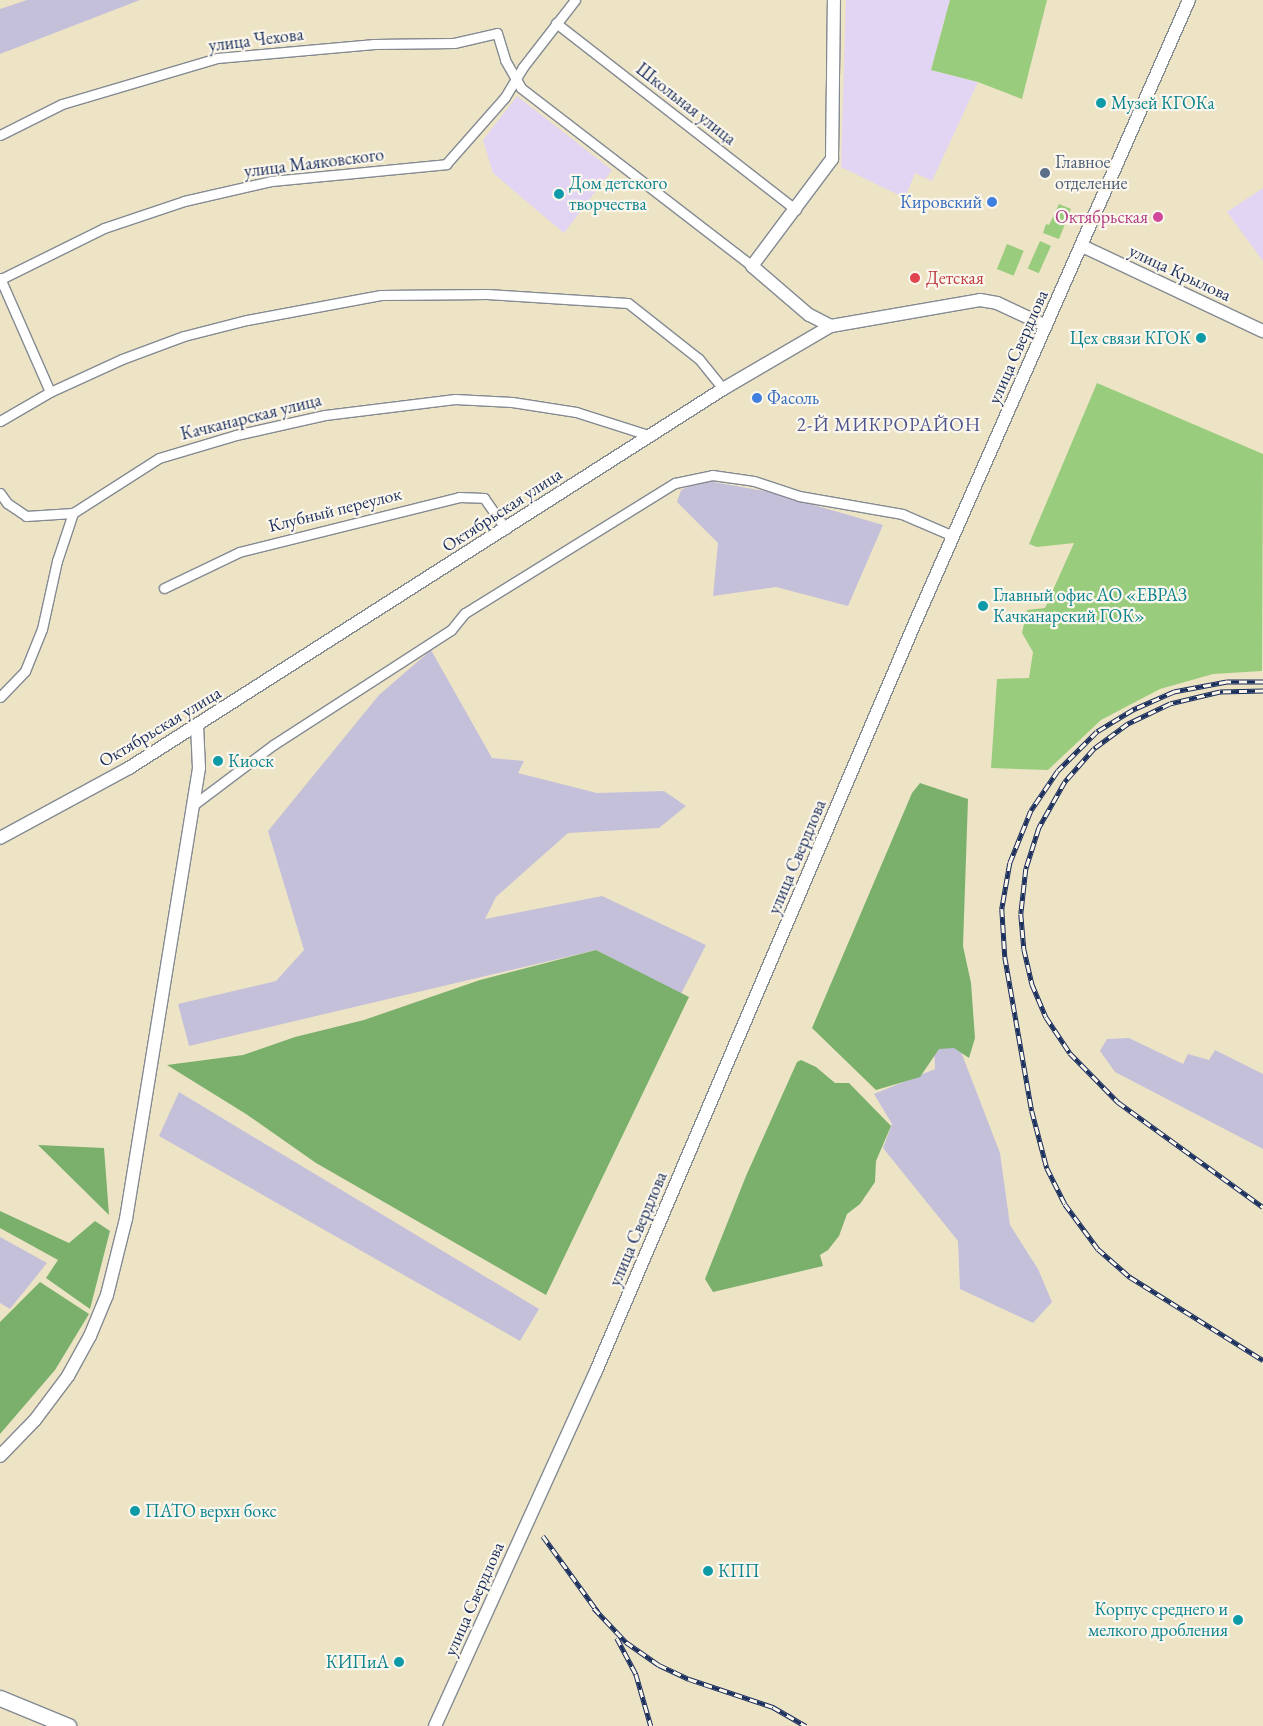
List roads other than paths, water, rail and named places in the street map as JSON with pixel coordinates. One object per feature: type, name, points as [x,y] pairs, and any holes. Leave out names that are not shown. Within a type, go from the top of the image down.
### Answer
[{"type":"main road","points":[[0,1698],[68,1726]]},
{"type":"street","name":"улица Маяковского","points":[[1,278],[104,228],[184,201],[271,181],[446,164],[505,97],[517,77],[574,0]]},
{"type":"street","points":[[752,266],[796,210],[832,159],[834,0]]},
{"type":"street","name":"улица Свердлова","points":[[435,1726],[596,1371],[954,536],[1189,0]]},
{"type":"street","name":"Школьная улица","points":[[556,24],[796,210]]},
{"type":"street","name":"улица Чехова","points":[[0,135],[62,104],[216,58],[374,44],[454,43],[497,33],[505,60],[517,77]]},
{"type":"street","points":[[517,77],[522,88],[752,266],[809,315],[831,326]]},
{"type":"street","name":"улица Крылова","points":[[1082,246],[1263,331]]},
{"type":"street","points":[[1,278],[50,392]]},
{"type":"street","points":[[0,421],[50,392],[122,359],[184,336],[247,320],[381,295],[486,294],[628,303],[699,359],[723,389]]},
{"type":"street","name":"Октябрьская улица","points":[[0,838],[129,768],[723,389],[831,326],[980,300],[997,303],[1046,326]]},
{"type":"street","name":"Качканарская улица","points":[[73,513],[159,458],[236,435],[325,415],[455,399],[512,402],[576,412],[651,436]]},
{"type":"street","points":[[192,806],[273,745],[451,630],[464,613],[675,483],[712,475],[754,481],[783,488],[799,496],[902,514],[954,536]]},
{"type":"street","points":[[0,493],[7,503],[26,516],[73,513],[57,561],[42,629],[25,671],[0,698]]},
{"type":"street","name":"Клубный переулок","points":[[164,588],[239,552],[459,497],[484,498],[506,529]]},
{"type":"street","points":[[0,1456],[35,1420],[68,1376],[90,1336],[107,1295],[126,1219],[199,768],[197,726]]},
{"type":"railway","points":[[1263,682],[1227,682],[1174,692],[1133,710],[1097,732],[1058,771],[1031,811],[1010,863],[1002,909],[1005,957],[1032,1111],[1047,1168],[1065,1204],[1098,1249],[1130,1277],[1263,1360]]},
{"type":"railway","points":[[1263,691],[1220,692],[1170,704],[1128,724],[1094,749],[1065,782],[1039,828],[1026,869],[1021,914],[1024,949],[1032,984],[1046,1017],[1070,1053],[1118,1102],[1263,1207]]},
{"type":"railway","points":[[543,1536],[598,1612]]},
{"type":"railway","points":[[594,1608],[626,1642],[659,1665],[689,1679],[773,1707],[806,1726]]},
{"type":"railway","points":[[617,1638],[636,1674],[651,1726]]},
{"type":"place","name":"Музей КГОКа","points":[[1101,103]]},
{"type":"place","name":"Главное отделение","points":[[1045,173]]},
{"type":"place","name":"Дом детского творчества","points":[[559,194]]},
{"type":"place","name":"Кировский","points":[[992,202]]},
{"type":"place","name":"Октябрьская","points":[[1158,217]]},
{"type":"place","name":"Детская","points":[[915,278]]},
{"type":"place","name":"Цех связи КГОК","points":[[1201,338]]},
{"type":"place","name":"Фасоль","points":[[757,398]]},
{"type":"place","name":"Главный офис АО «ЕВРАЗ Качканарский ГОК»","points":[[983,606]]},
{"type":"place","name":"Киоск","points":[[218,761]]},
{"type":"place","name":"ПАТО верхн бокс","points":[[135,1511]]},
{"type":"place","name":"КПП","points":[[708,1571]]},
{"type":"place","name":"Корпус среднего и мелкого дробления","points":[[1238,1620]]},
{"type":"place","name":"КИПиА","points":[[399,1662]]},
{"type":"district","name":"2-Й МИКРОРАЙОН","points":[[889,425]]}]
